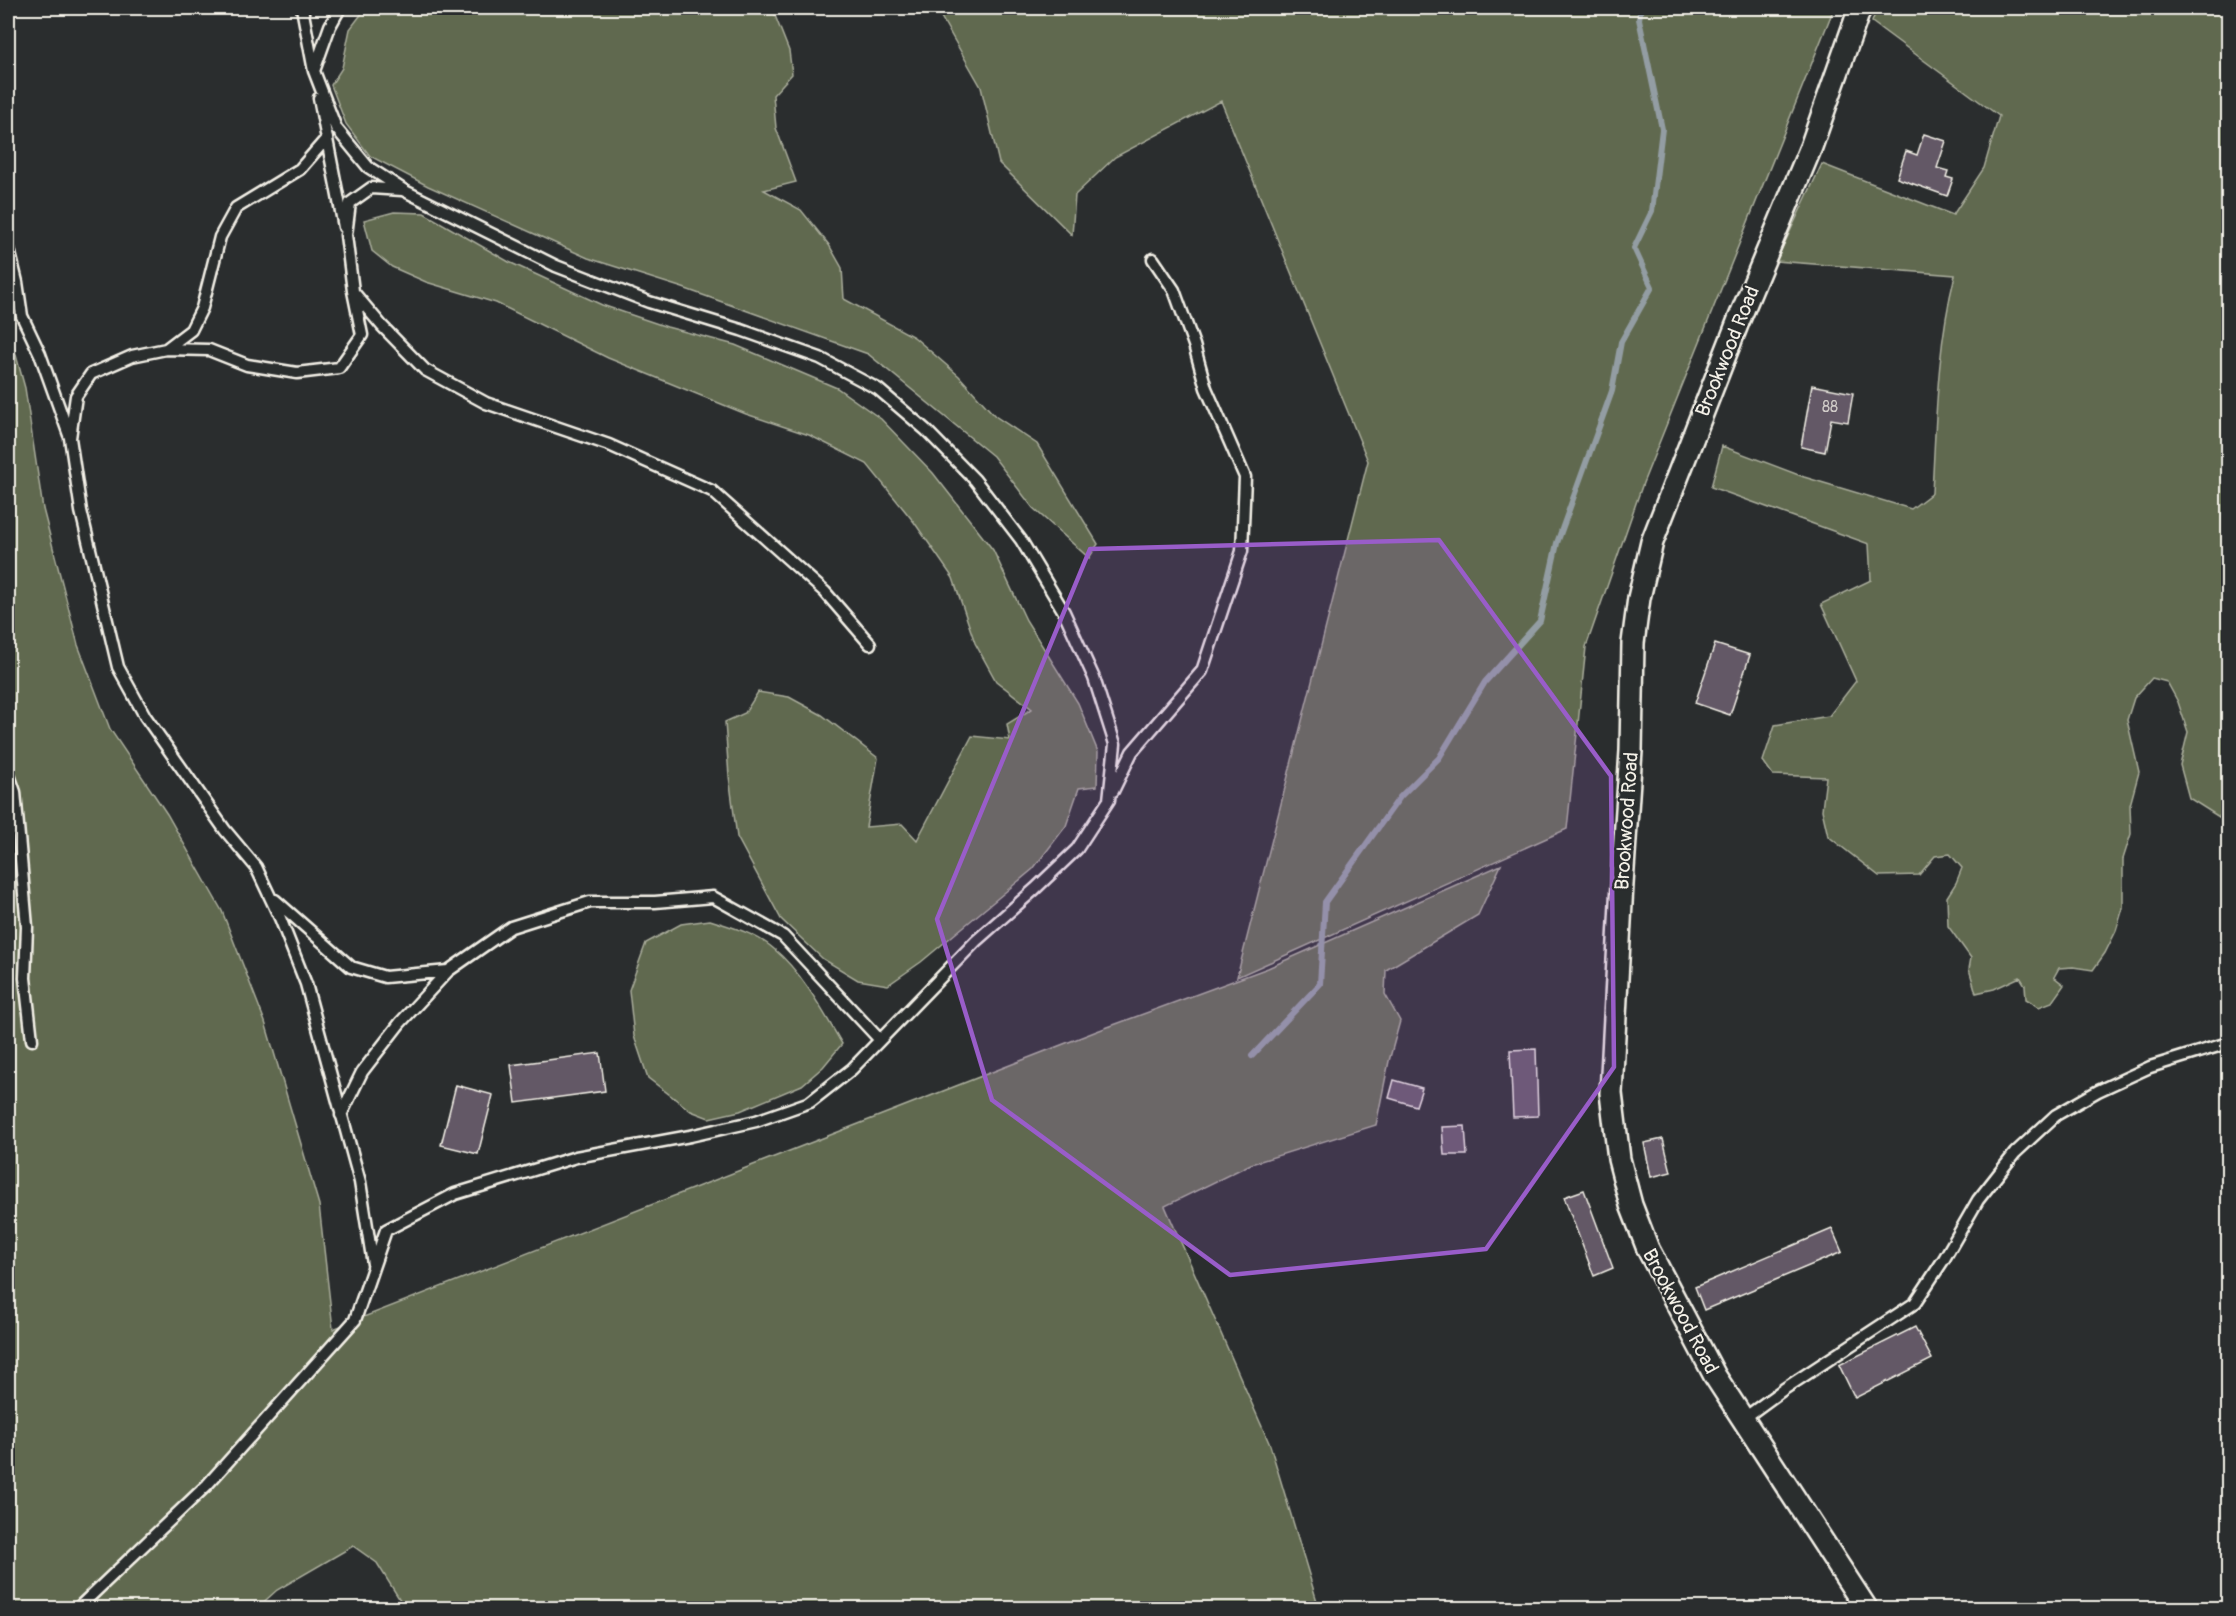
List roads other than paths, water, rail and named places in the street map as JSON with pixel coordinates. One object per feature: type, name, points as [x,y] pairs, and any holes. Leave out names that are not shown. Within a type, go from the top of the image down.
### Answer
[{"type":"street","name":"Brookwood Road","points":[[1860,8],[1811,147],[1738,322],[1652,542],[1639,598],[1633,643],[1631,751],[1611,1094],[1619,1159],[1630,1205],[1647,1249],[1715,1376],[1866,1608]]},
{"type":"lane","points":[[70,438],[76,396],[91,374],[132,356],[166,349],[209,350],[247,365],[297,373],[339,368],[362,335],[353,291],[346,235],[302,8]]},
{"type":"lane","points":[[340,8],[330,26],[314,70],[336,128],[368,167],[405,191],[556,266],[649,302],[741,330],[820,358],[878,389],[926,430],[975,480],[1021,540],[1064,612],[1094,678],[1115,744],[1109,800]]},
{"type":"lane","points":[[166,349],[191,330],[202,308],[220,237],[237,208],[300,169],[327,138]]},
{"type":"lane","points":[[346,235],[350,203],[371,188],[405,191]]},
{"type":"lane","points":[[8,244],[22,316],[40,354],[70,438],[81,512],[118,668],[145,716],[225,831],[256,867],[280,918],[306,984],[360,1182],[373,1267]]},
{"type":"lane","points":[[78,1608],[207,1485],[355,1320],[386,1230],[455,1194],[576,1157],[690,1137],[767,1117],[810,1102],[852,1069],[976,941],[1077,849],[1109,800],[1132,752],[1202,671],[1242,551],[1245,477],[1206,388],[1194,345],[1174,290],[1153,259]]},
{"type":"lane","points":[[353,291],[382,326],[424,370],[486,403],[609,445],[712,491],[825,592],[870,644]]},
{"type":"lane","points":[[8,772],[15,792],[27,927],[25,978],[32,1040]]},
{"type":"lane","points":[[268,894],[351,967],[385,977],[448,971]]},
{"type":"lane","points":[[341,1115],[362,1072],[400,1023],[448,971],[512,927],[590,902],[655,902],[713,897],[783,936],[880,1040]]},
{"type":"lane","points":[[1743,1419],[1784,1389],[1915,1303],[1978,1200],[2015,1153],[2056,1115],[2098,1091],[2150,1067],[2229,1043]]},
{"type":"waterway","points":[[1252,1056],[1320,984],[1325,902],[1400,797],[1439,758],[1485,682],[1540,621],[1557,543],[1612,391],[1621,342],[1652,287],[1634,248],[1652,211],[1662,129],[1639,19],[1641,8]]}]
